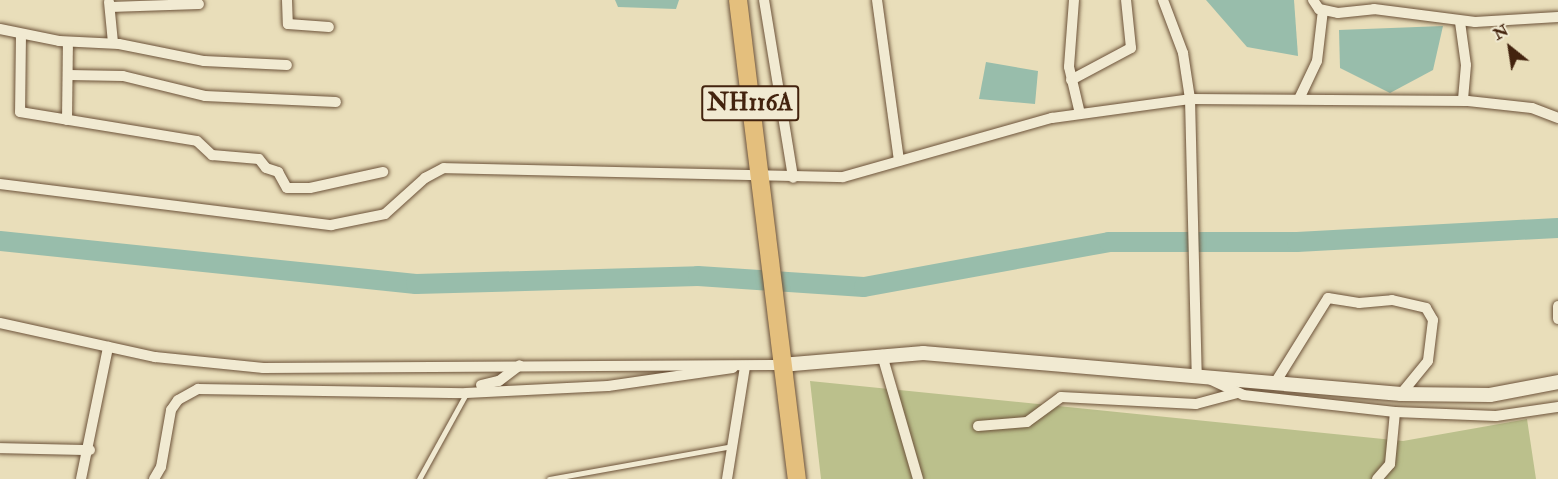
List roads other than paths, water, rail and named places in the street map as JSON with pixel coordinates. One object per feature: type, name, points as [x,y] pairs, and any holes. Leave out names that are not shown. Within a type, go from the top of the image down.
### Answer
[{"type":"highway","name":"NH116A","points":[[738,0],[797,479]]},
{"type":"street","points":[[287,0],[288,24],[328,27]]},
{"type":"street","points":[[764,0],[793,178]]},
{"type":"street","points":[[877,0],[899,161]]},
{"type":"street","points":[[1074,0],[1071,80],[1080,114]]},
{"type":"street","points":[[1071,80],[1131,48],[1126,0]]},
{"type":"street","points":[[1163,0],[1183,53],[1190,99],[1200,377]]},
{"type":"street","points":[[1313,0],[1323,10],[1374,9],[1460,21],[1558,17]]},
{"type":"street","points":[[113,43],[110,4],[199,4]]},
{"type":"street","points":[[1299,99],[1317,61],[1323,10]]},
{"type":"street","points":[[1460,21],[1466,65],[1463,101]]},
{"type":"street","points":[[0,29],[68,42],[113,43],[204,61],[287,64]]},
{"type":"street","points":[[21,34],[23,82],[17,108],[27,115],[197,141],[212,155],[259,159],[266,168],[278,172],[287,188],[310,188],[383,172]]},
{"type":"street","points":[[67,120],[68,42]]},
{"type":"street","points":[[69,75],[123,76],[205,96],[336,102]]},
{"type":"street","points":[[0,184],[331,225],[389,212],[425,178],[444,168],[758,174],[793,178],[843,177],[1080,114],[1190,99],[1463,101],[1532,108],[1558,118]]},
{"type":"street","points":[[1275,383],[1328,298],[1359,303],[1392,300],[1426,308],[1433,320],[1428,361],[1401,394]]},
{"type":"street","points":[[1558,306],[1558,320]]},
{"type":"street","points":[[0,322],[155,357],[263,368],[520,365],[741,366]]},
{"type":"street","points":[[81,479],[90,450],[108,347]]},
{"type":"street","points":[[154,479],[161,467],[171,410],[178,400],[198,389],[462,393],[608,386],[701,375],[781,358],[923,353],[1401,394],[1490,395],[1558,382]]},
{"type":"street","points":[[882,355],[918,479]]},
{"type":"street","points":[[462,393],[499,381],[520,365]]},
{"type":"street","points":[[727,479],[741,366]]},
{"type":"street","points":[[1200,377],[1237,393],[1395,412],[1496,416],[1558,407]]},
{"type":"street","points":[[978,426],[1027,422],[1061,397],[1203,404],[1237,393]]},
{"type":"street","points":[[1377,479],[1390,464],[1395,412]]},
{"type":"street","points":[[0,448],[90,450]]},
{"type":"lane","points":[[419,479],[462,393]]},
{"type":"lane","points":[[549,479],[732,446]]},
{"type":"waterway","points":[[0,241],[416,284],[698,276],[864,287],[1109,242],[1297,242],[1558,228]]}]
